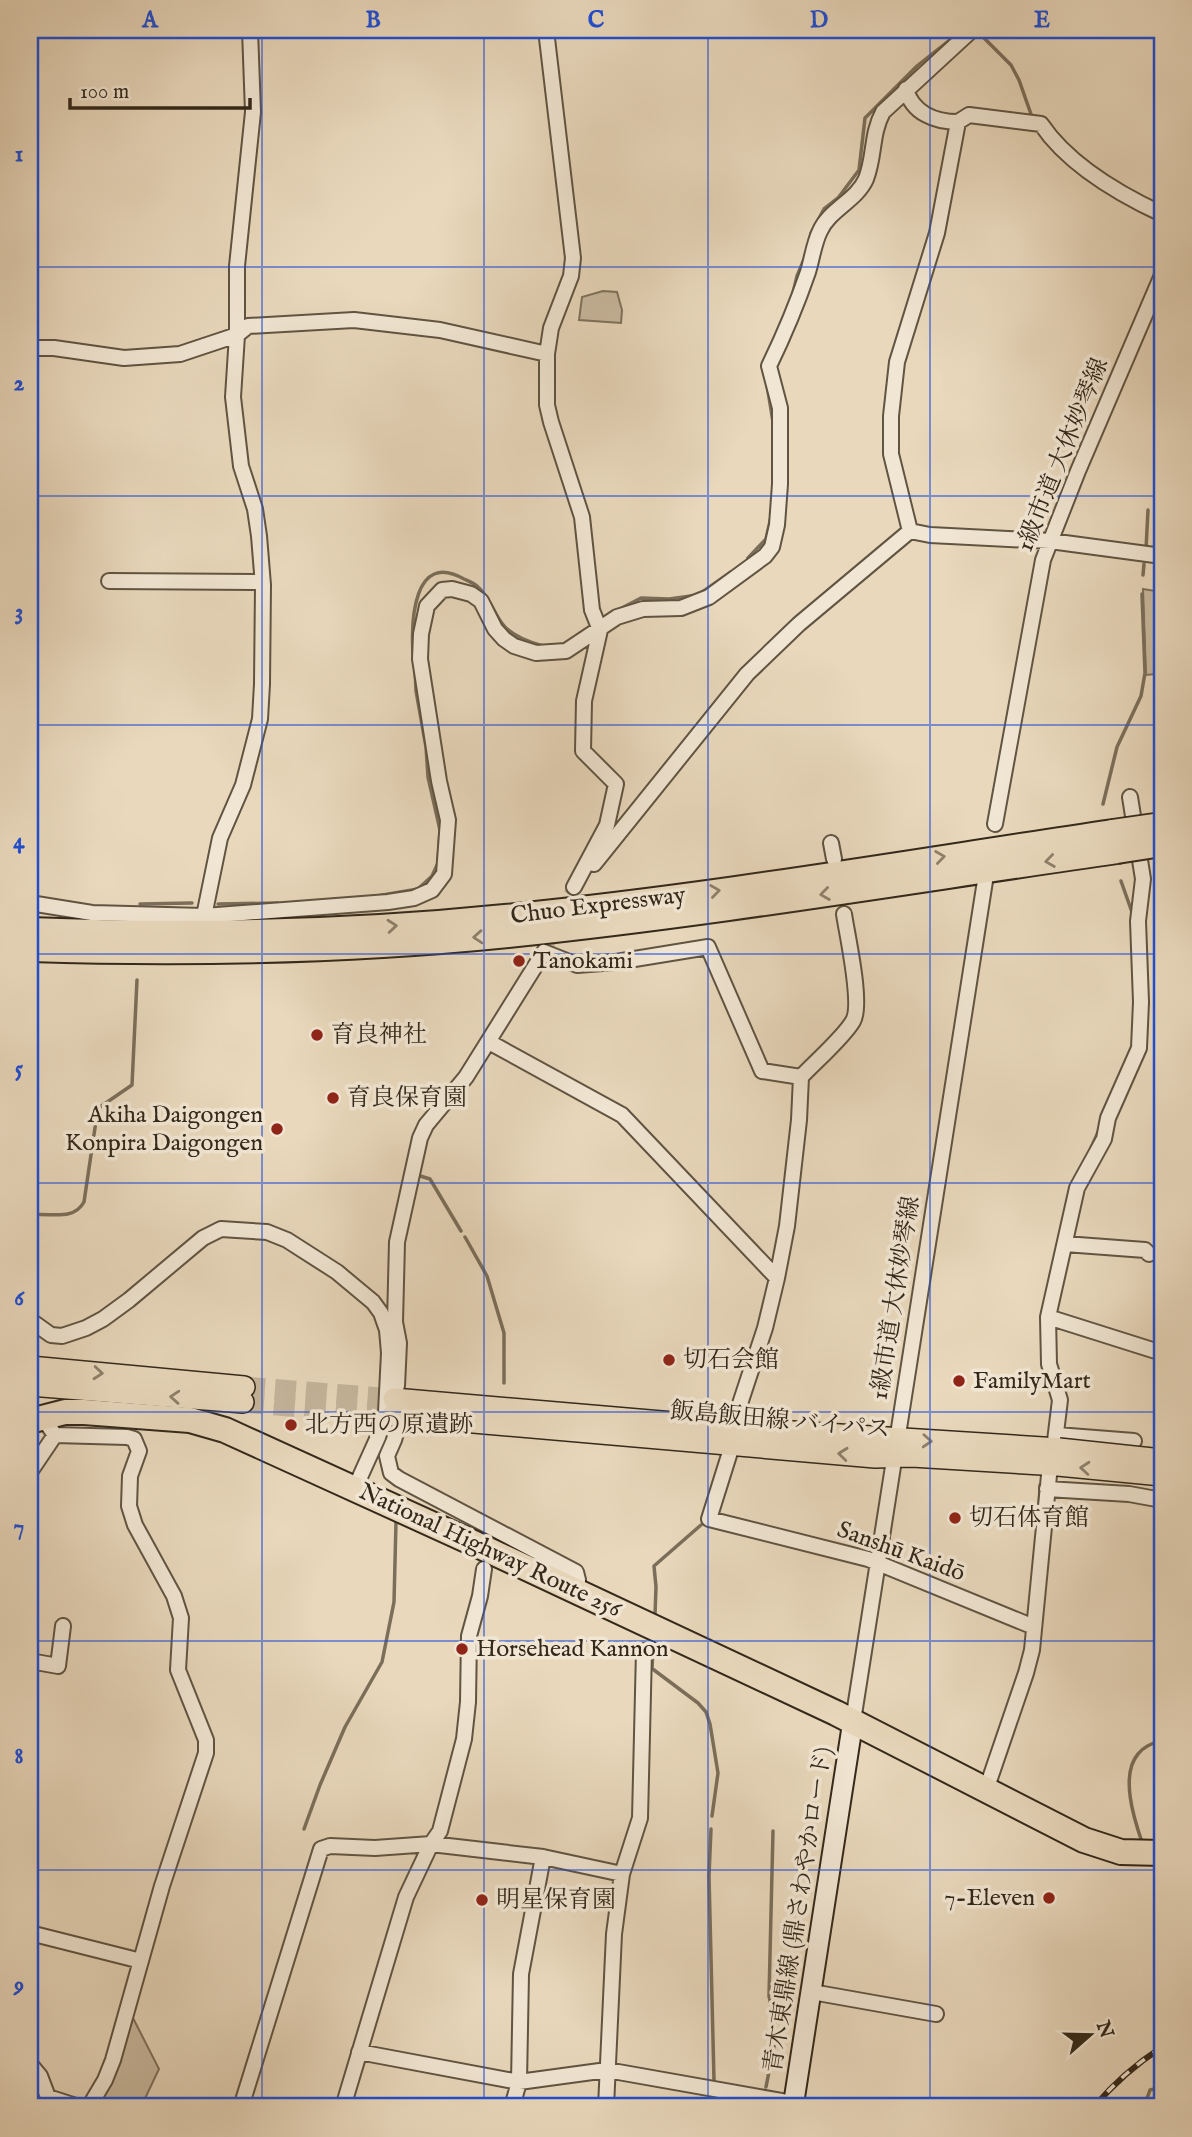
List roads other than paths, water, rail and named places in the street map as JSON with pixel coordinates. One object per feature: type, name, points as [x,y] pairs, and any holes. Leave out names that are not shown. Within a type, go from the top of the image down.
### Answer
[{"type":"highway","name":"Chuo Expressway","points":[[30,948],[161,951],[255,949],[378,945],[505,935],[672,916],[1115,841],[1162,825]]},
{"type":"highway","name":"Chuo Expressway","points":[[30,930],[122,934],[377,928],[503,918],[1115,841],[1162,844]]},
{"type":"highway","name":"National Highway Route 256","points":[[42,1424],[65,1412],[84,1412],[190,1420],[225,1430],[853,1721],[1059,1828],[1121,1852],[1162,1853]]},
{"type":"main road","points":[[30,1367],[243,1394],[30,1385]]},
{"type":"main road","name":"飯島飯田線 バイパス","points":[[395,1408],[896,1448],[1056,1453],[1162,1460]]},
{"type":"main road","name":"飯島飯田線 バイパス","points":[[1056,1453],[1162,1475]]},
{"type":"main road","name":"青木東鼎線 (鼎さわやかロード)","points":[[793,2105],[853,1721]]},
{"type":"street","points":[[204,916],[220,838],[243,785],[260,719],[262,684],[260,536],[255,509],[241,466],[233,397],[237,335],[237,266],[253,112],[250,30]]},
{"type":"street","points":[[546,30],[573,258],[570,276],[551,328],[547,354],[547,405],[582,517],[592,610],[600,630],[584,701],[583,751],[616,784],[607,825],[574,887],[747,674],[800,624],[910,531]]},
{"type":"street","points":[[30,903],[92,913],[204,916],[414,898],[432,890],[444,874],[448,821],[420,659],[421,634],[427,606],[442,590],[452,589],[471,594],[481,601],[495,629],[514,646],[536,653],[566,651],[617,617],[643,608],[681,608],[709,597],[765,556],[772,547],[777,525],[780,484],[780,408],[769,366],[788,328],[819,232],[828,218],[862,187],[867,175],[876,126],[883,111],[972,30]]},
{"type":"street","points":[[906,89],[909,100],[919,111],[946,122],[958,122],[970,114],[1041,124],[1064,152],[1130,199],[1162,214]]},
{"type":"street","points":[[910,531],[891,454],[891,416],[897,362],[935,243],[958,122]]},
{"type":"street","name":"1級市道 大休妙琴線","points":[[995,824],[1043,560],[1162,275]]},
{"type":"street","points":[[30,348],[54,348],[124,358],[180,354],[237,335],[248,326],[354,320],[440,330],[547,354]]},
{"type":"street","points":[[910,531],[930,535],[1050,541],[1162,556]]},
{"type":"street","points":[[108,581],[262,582]]},
{"type":"street","points":[[986,1790],[1032,1650],[1047,1489],[1056,1453],[1060,1400],[1049,1364],[1048,1317],[1077,1188],[1104,1139],[1108,1118],[1139,1048],[1141,1002],[1138,921],[1143,879],[1130,797]]},
{"type":"street","points":[[831,843],[834,859]]},
{"type":"street","name":"1級市道 大休妙琴線","points":[[853,1721],[985,881]]},
{"type":"street","points":[[731,1436],[765,1328],[777,1278],[787,1226],[801,1077],[856,1015],[857,996],[844,914]]},
{"type":"street","points":[[577,1592],[576,1572],[391,1473],[387,1456],[394,1440],[399,1343],[395,1322],[397,1242],[420,1138],[426,1125],[466,1077],[544,952],[577,965],[616,962],[708,947],[762,1071],[801,1077]]},
{"type":"street","points":[[489,1042],[622,1115],[777,1278]]},
{"type":"street","points":[[30,1320],[51,1335],[62,1336],[86,1328],[129,1300],[203,1238],[221,1229],[267,1232],[287,1240],[337,1272],[373,1302],[381,1313],[387,1330],[389,1353],[386,1412],[355,1488]]},
{"type":"street","points":[[1065,1244],[1145,1250],[1149,1254]]},
{"type":"street","points":[[1048,1317],[1162,1353]]},
{"type":"street","points":[[30,1472],[42,1424],[134,1439],[139,1451],[130,1476],[129,1506],[135,1525],[174,1596],[181,1618],[178,1670],[206,1740],[206,1753],[162,1886],[113,2060],[89,2107]]},
{"type":"street","name":"Sanshū Kaidō","points":[[731,1436],[730,1452],[709,1519],[867,1559],[1034,1627]]},
{"type":"street","points":[[1056,1453],[1134,1441]]},
{"type":"street","points":[[1047,1489],[1129,1494],[1162,1500]]},
{"type":"street","points":[[343,2107],[405,1897],[440,1831],[464,1739],[468,1702],[469,1636],[484,1569]]},
{"type":"street","points":[[30,1661],[58,1667],[63,1626]]},
{"type":"street","points":[[606,2107],[614,1934],[622,1874],[640,1818],[644,1651]]},
{"type":"street","points":[[241,2107],[321,1849],[330,1846],[376,1848],[431,1844],[543,1857],[622,1874]]},
{"type":"street","points":[[512,2107],[519,2082],[521,1974],[543,1857]]},
{"type":"street","points":[[30,1933],[141,1961]]},
{"type":"street","points":[[812,1992],[936,2014]]},
{"type":"street","points":[[359,2052],[519,2082],[607,2070],[793,2105]]},
{"type":"street","points":[[30,2064],[40,2076],[48,2096],[79,2107]]},
{"type":"waterway","points":[[809,243],[811,233],[824,209],[838,198],[859,170],[865,118],[917,66],[956,35]]},
{"type":"waterway","points":[[984,38],[1011,65],[1032,117]]},
{"type":"waterway","points":[[793,293],[805,257]]},
{"type":"waterway","points":[[767,385],[773,422]]},
{"type":"waterway","points":[[1146,549],[1148,510]]},
{"type":"waterway","points":[[748,558],[766,539],[771,517]]},
{"type":"waterway","points":[[1143,575],[1144,564]]},
{"type":"waterway","points":[[618,610],[641,598],[669,599],[698,595],[731,572]]},
{"type":"waterway","points":[[413,654],[413,625],[419,594],[425,582],[434,574],[447,573],[478,587],[509,631],[543,646]]},
{"type":"waterway","points":[[1103,804],[1117,747],[1141,696],[1145,673],[1142,594]]},
{"type":"waterway","points":[[377,896],[418,889],[432,876],[438,863],[440,830],[428,777],[415,668]]},
{"type":"waterway","points":[[1121,881],[1133,915]]},
{"type":"waterway","points":[[140,904],[192,903]]},
{"type":"waterway","points":[[218,904],[278,903]]},
{"type":"waterway","points":[[30,1215],[67,1214],[74,1212],[84,1202],[100,1107],[132,1085],[137,980]]},
{"type":"waterway","points":[[1091,1148],[1099,1130]]},
{"type":"waterway","points":[[417,1175],[430,1179],[461,1231]]},
{"type":"waterway","points":[[465,1237],[487,1276],[504,1333],[504,1383]]},
{"type":"waterway","points":[[1039,1510],[1040,1485]]},
{"type":"waterway","points":[[304,1829],[345,1727],[382,1662],[394,1602],[396,1522]]},
{"type":"waterway","points":[[655,1615],[654,1566],[701,1525]]},
{"type":"waterway","points":[[653,1650],[652,1668],[706,1712],[718,1773],[712,1816]]},
{"type":"waterway","points":[[1142,1842],[1130,1797],[1130,1773],[1140,1751],[1162,1740]]},
{"type":"waterway","points":[[711,1829],[709,1876],[714,2080]]},
{"type":"waterway","points":[[773,1831],[769,1996],[775,2023]]},
{"type":"waterway","points":[[1157,1872],[1162,1896]]},
{"type":"waterway","points":[[1162,1904],[1162,1923]]},
{"type":"waterway","points":[[766,2087],[776,2036]]},
{"type":"waterway","points":[[1144,2107],[1150,2090],[1162,2087]]},
{"type":"tunnel","points":[[544,952],[574,887]]},
{"type":"tunnel","points":[[244,1387],[394,1399]]},
{"type":"tunnel","points":[[243,1402],[393,1415]]},
{"type":"railway","points":[[1094,2107],[1126,2074],[1162,2047]]},
{"type":"place","name":"Tanokami","points":[[519,961]]},
{"type":"place","name":"育良神社","points":[[317,1035]]},
{"type":"place","name":"育良保育園","points":[[333,1098]]},
{"type":"place","name":"Akiha Daigongen Konpira Daigongen","points":[[277,1129]]},
{"type":"place","name":"切石会館","points":[[669,1360]]},
{"type":"place","name":"FamilyMart","points":[[959,1381]]},
{"type":"place","name":"北方西の原遺跡","points":[[291,1425]]},
{"type":"place","name":"切石体育館","points":[[955,1518]]},
{"type":"place","name":"Horsehead Kannon","points":[[462,1649]]},
{"type":"place","name":"7-Eleven","points":[[1049,1898]]},
{"type":"place","name":"明星保育園","points":[[482,1900]]}]
